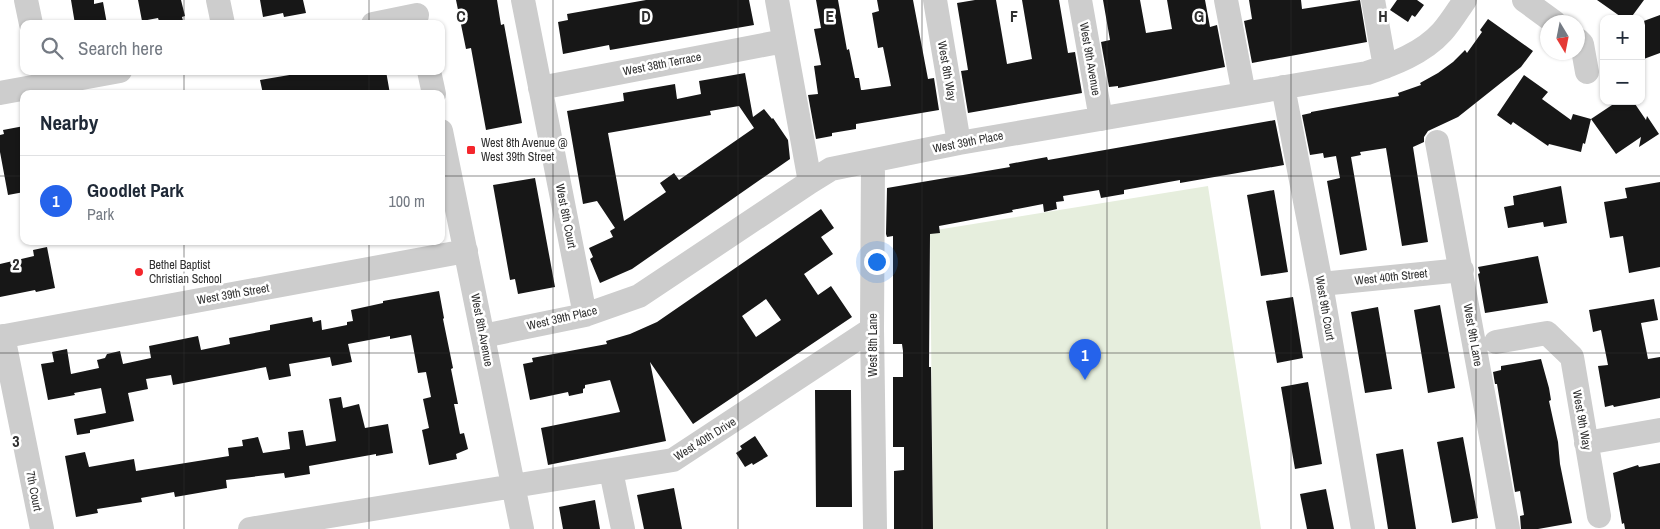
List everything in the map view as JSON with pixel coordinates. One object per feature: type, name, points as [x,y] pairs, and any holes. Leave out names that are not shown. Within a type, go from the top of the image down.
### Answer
[{"type":"street","points":[[26,0],[30,20]]},
{"type":"street","points":[[218,0],[222,20]]},
{"type":"street","name":"West 8th Court","points":[[523,0],[585,315]]},
{"type":"street","points":[[777,0],[810,182]]},
{"type":"street","name":"West 8th Way","points":[[935,0],[960,143]]},
{"type":"street","name":"West 9th Avenue","points":[[1080,0],[1101,119]]},
{"type":"street","points":[[1226,0],[1244,94]]},
{"type":"street","points":[[1373,0],[1385,67]]},
{"type":"street","name":"West 39th Place","points":[[483,336],[585,315],[639,296],[831,170],[960,143],[1368,72],[1385,67],[1416,53],[1442,33],[1465,0]]},
{"type":"street","points":[[1524,0],[1544,15]]},
{"type":"street","points":[[389,20],[417,13]]},
{"type":"street","name":"West 38th Terrace","points":[[540,88],[784,41]]},
{"type":"street","points":[[1585,60],[1587,72]]},
{"type":"street","points":[[0,93],[42,78],[75,75]]},
{"type":"street","points":[[430,75],[433,90]]},
{"type":"street","name":"West 9th Court","points":[[1284,87],[1321,284],[1363,529]]},
{"type":"street","name":"West 9th Lane","points":[[1437,142],[1508,529]]},
{"type":"street","name":"West 8th Avenue","points":[[445,150],[522,529]]},
{"type":"street","name":"West 8th Lane","points":[[873,162],[872,329],[875,529]]},
{"type":"street","name":"West 39th Street","points":[[2,336],[466,251]]},
{"type":"street","name":"West 40th Street","points":[[1321,284],[1462,270]]},
{"type":"street","name":"West 40th Drive","points":[[513,487],[673,460],[872,329]]},
{"type":"street","name":"West 9th Way","points":[[1496,342],[1547,333],[1572,357],[1599,516]]},
{"type":"street","name":"7th Court","points":[[2,336],[42,529]]},
{"type":"street","points":[[1586,443],[1660,430]]},
{"type":"street","points":[[611,471],[623,529]]},
{"type":"street","points":[[250,529],[513,487]]},
{"type":"green space","points":[[1208,186],[1261,529],[933,529],[930,231]]},
{"type":"building","points":[[71,0],[94,0],[94,4],[103,2],[106,20],[74,20]]},
{"type":"building","points":[[138,0],[181,0],[185,16],[182,17],[183,20],[159,20],[158,18],[142,20]]},
{"type":"building","points":[[260,0],[303,0],[306,13],[284,17],[283,13],[263,17]]},
{"type":"building","points":[[456,0],[497,0],[501,25],[504,24],[522,123],[486,130],[471,48],[466,49]]},
{"type":"building","points":[[646,0],[749,0],[754,25],[610,50],[609,45],[563,54],[558,22],[568,20],[567,14]]},
{"type":"building","points":[[816,0],[838,0],[847,50],[849,49],[855,78],[859,78],[861,90],[863,90],[891,86],[883,47],[878,48],[872,13],[879,11],[877,0],[913,0],[928,79],[934,78],[939,110],[856,124],[856,129],[832,133],[832,136],[816,139],[808,95],[818,94],[814,66],[821,65],[814,29],[821,28]]},
{"type":"building","points":[[975,0],[996,0],[1007,64],[1032,59],[1022,0],[1059,0],[1068,53],[1075,52],[1082,93],[968,113],[961,71],[968,70],[957,3]]},
{"type":"building","points":[[1103,0],[1140,0],[1146,33],[1172,29],[1167,0],[1205,0],[1210,27],[1217,25],[1225,67],[1118,88],[1118,86],[1109,87],[1101,42],[1110,40]]},
{"type":"building","points":[[1249,0],[1301,0],[1302,9],[1360,0],[1367,42],[1252,63],[1244,21],[1252,19]]},
{"type":"building","points":[[1397,0],[1417,0],[1424,5],[1415,17],[1412,15],[1408,22],[1390,10]]},
{"type":"building","points":[[1597,0],[1644,0],[1633,15],[1618,15]]},
{"type":"building","points":[[1660,15],[1660,53],[1645,59],[1645,21]]},
{"type":"building","points":[[1488,19],[1533,51],[1521,67],[1458,117],[1428,131],[1424,137],[1424,142],[1413,147],[1428,242],[1402,246],[1386,148],[1360,152],[1361,155],[1351,157],[1367,250],[1340,255],[1327,181],[1340,178],[1336,156],[1324,158],[1323,153],[1310,155],[1302,115],[1399,96],[1398,93],[1421,85],[1420,83],[1453,62],[1465,50],[1467,53],[1482,32],[1480,30]]},
{"type":"building","points":[[745,73],[753,117],[764,109],[773,118],[788,140],[790,159],[632,269],[600,283],[590,259],[593,257],[589,248],[613,237],[610,231],[615,228],[597,201],[583,204],[567,111],[624,101],[623,93],[675,84],[677,99],[701,94],[699,81]],"holes":[[[739,106],[754,128],[679,180],[674,173],[660,183],[666,192],[624,221],[608,133],[711,115],[710,111]]]},
{"type":"building","points":[[289,75],[387,75],[389,90],[262,90],[260,80]]},
{"type":"building","points":[[1524,75],[1548,92],[1542,99],[1571,120],[1573,114],[1591,119],[1585,144],[1583,143],[1581,152],[1549,144],[1548,146],[1513,122],[1511,125],[1497,115]]},
{"type":"building","points":[[1612,105],[1636,105],[1646,120],[1647,116],[1659,134],[1639,147],[1641,137],[1616,154],[1591,119]]},
{"type":"building","points":[[1275,120],[1284,165],[1180,183],[1180,180],[1124,190],[1124,194],[1101,198],[1099,190],[1063,196],[1064,201],[1056,202],[1057,209],[1044,212],[1043,204],[1012,210],[1013,212],[939,226],[940,233],[930,234],[929,367],[931,367],[933,529],[894,529],[894,471],[904,470],[904,447],[893,447],[893,377],[903,377],[903,351],[902,344],[893,344],[893,236],[887,237],[886,234],[887,188],[1010,167],[1009,164],[1047,157],[1048,160]]},
{"type":"building","points":[[20,127],[20,193],[8,195],[0,152],[0,135],[4,134],[3,130]]},
{"type":"building","points":[[535,178],[555,287],[518,294],[515,279],[510,280],[493,185]]},
{"type":"building","points":[[1660,182],[1660,267],[1629,273],[1623,236],[1610,238],[1604,202],[1627,198],[1625,188]]},
{"type":"building","points":[[1561,186],[1567,223],[1544,227],[1543,222],[1508,228],[1504,207],[1514,205],[1513,196]]},
{"type":"building","points":[[1274,190],[1288,272],[1261,276],[1247,195]]},
{"type":"building","points":[[821,209],[834,228],[821,237],[833,254],[804,274],[818,295],[831,286],[852,317],[693,424],[650,362],[666,441],[548,465],[541,428],[620,412],[610,380],[585,385],[583,393],[569,396],[568,392],[530,400],[523,364],[533,362],[532,358],[607,344],[606,341],[630,334],[657,322]],"holes":[[[766,299],[781,320],[756,337],[742,316]]]},
{"type":"building","points":[[47,247],[55,288],[0,297],[0,264],[34,256],[33,250]]},
{"type":"building","points":[[1538,256],[1548,303],[1485,313],[1478,267]]},
{"type":"building","points":[[439,291],[458,404],[454,404],[460,434],[464,433],[468,449],[456,454],[457,459],[429,465],[422,430],[429,428],[423,399],[431,397],[426,372],[418,373],[411,335],[390,339],[390,336],[348,344],[352,362],[332,366],[330,357],[289,364],[291,376],[269,380],[266,367],[173,385],[171,375],[146,379],[148,389],[128,393],[134,421],[90,430],[90,433],[77,435],[74,419],[106,413],[101,388],[48,400],[41,364],[54,362],[52,352],[67,349],[71,374],[99,368],[97,360],[105,358],[107,354],[120,351],[123,364],[151,358],[149,346],[198,336],[201,350],[230,344],[229,338],[270,330],[270,325],[312,317],[313,322],[321,320],[322,330],[347,325],[347,322],[353,321],[351,310],[383,303],[383,301]]},
{"type":"building","points":[[1293,297],[1303,358],[1277,363],[1266,301]]},
{"type":"building","points":[[1654,299],[1658,320],[1641,323],[1648,359],[1660,357],[1660,398],[1605,407],[1598,366],[1608,365],[1601,330],[1593,332],[1589,310]]},
{"type":"building","points":[[1440,305],[1455,388],[1428,393],[1414,310]]},
{"type":"building","points":[[1378,307],[1392,389],[1365,393],[1351,312]]},
{"type":"building","points":[[1541,359],[1549,388],[1551,400],[1549,401],[1572,523],[1538,529],[1521,529],[1520,516],[1524,515],[1520,491],[1515,492],[1497,384],[1495,384],[1493,372],[1501,370],[1501,366]]},
{"type":"building","points":[[1308,382],[1322,464],[1295,469],[1281,387]]},
{"type":"building","points":[[815,390],[851,390],[852,507],[816,507]]},
{"type":"building","points":[[341,397],[343,408],[359,404],[365,428],[388,424],[393,453],[376,456],[376,454],[309,466],[310,474],[285,478],[284,473],[226,480],[227,488],[175,497],[174,492],[141,498],[142,502],[97,509],[98,513],[76,517],[65,456],[85,452],[89,467],[134,459],[136,471],[229,456],[228,448],[243,446],[242,440],[258,437],[263,453],[290,449],[288,432],[303,430],[306,446],[336,441],[329,399]]},
{"type":"building","points":[[755,436],[768,456],[753,465],[752,463],[745,467],[736,453],[742,449],[740,446]]},
{"type":"building","points":[[1463,437],[1478,518],[1452,523],[1437,442]]},
{"type":"building","points":[[1403,449],[1416,529],[1388,529],[1376,454]]},
{"type":"building","points":[[1660,463],[1660,529],[1625,529],[1624,523],[1622,524],[1613,473],[1638,465],[1639,467]]},
{"type":"building","points":[[674,488],[682,529],[644,529],[637,495]]},
{"type":"building","points":[[1326,489],[1334,529],[1307,529],[1300,494]]},
{"type":"building","points":[[595,500],[600,529],[563,529],[559,507]]},
{"type":"place","name":"West 8th Avenue @ West 39th Street","points":[[471,150]]},
{"type":"place","name":"Bethel Baptist Christian School","points":[[139,272]]},
{"type":"place","name":"Goodlet Park","points":[[1085,380]]}]
